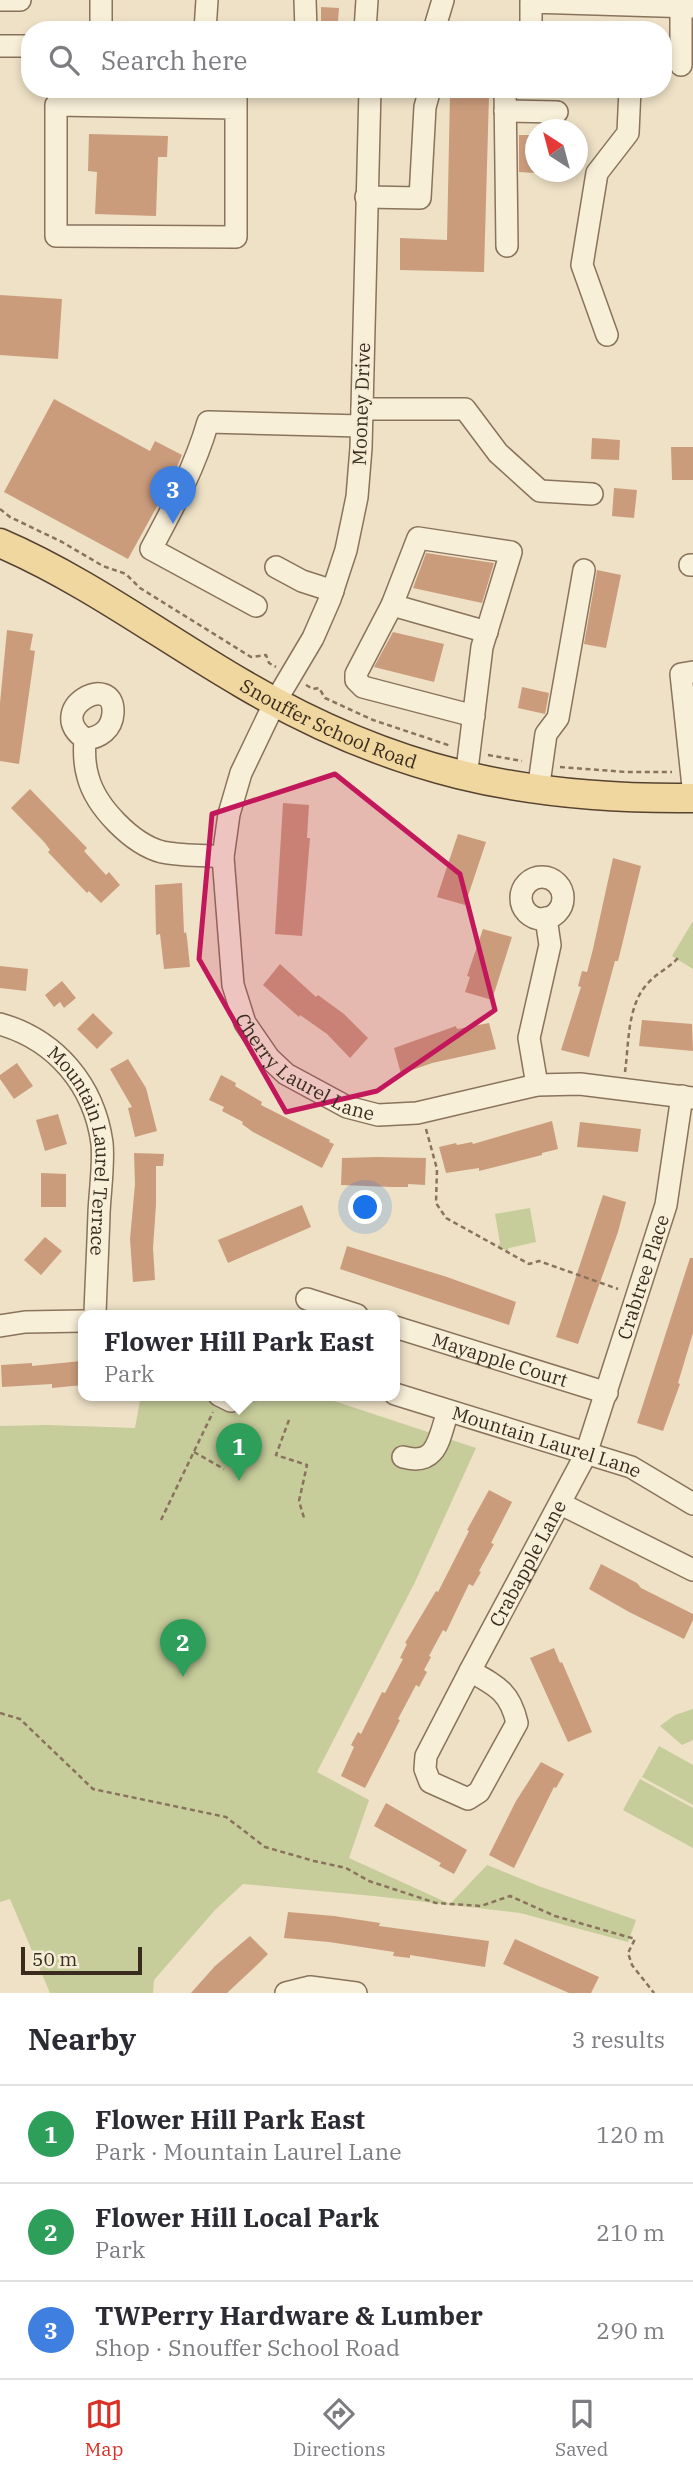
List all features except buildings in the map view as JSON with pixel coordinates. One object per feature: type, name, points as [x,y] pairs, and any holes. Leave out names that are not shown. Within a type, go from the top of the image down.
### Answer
[{"type":"main road","name":"Snouffer School Road","points":[[0,543],[71,579],[275,702],[364,745],[540,778],[634,799],[692,785]]},
{"type":"street","points":[[0,0],[20,0]]},
{"type":"street","points":[[101,21],[102,0]]},
{"type":"street","points":[[206,21],[207,0]]},
{"type":"street","points":[[306,0],[306,21]]},
{"type":"street","points":[[366,21],[367,0]]},
{"type":"street","points":[[437,21],[443,0]]},
{"type":"street","points":[[531,21],[531,1],[685,4],[679,65]]},
{"type":"street","points":[[0,46],[21,46]]},
{"type":"street","points":[[56,98],[56,236],[236,237],[235,99],[146,98]]},
{"type":"street","name":"Mooney Drive","points":[[275,702],[313,638],[332,591],[346,550],[357,496],[370,98]]},
{"type":"street","points":[[366,197],[420,198],[428,98]]},
{"type":"street","points":[[505,98],[507,246]]},
{"type":"street","points":[[607,335],[582,265],[597,173],[628,133],[630,98]]},
{"type":"street","points":[[505,111],[557,112]]},
{"type":"street","points":[[256,606],[151,550],[187,479],[208,422],[361,417],[465,409],[498,453],[540,491],[592,494]]},
{"type":"street","points":[[468,764],[474,716],[482,647],[511,552],[418,538],[392,605],[356,674],[356,680],[358,685],[474,716]]},
{"type":"street","points":[[276,567],[332,591]]},
{"type":"street","points":[[540,778],[546,734],[558,718],[584,570]]},
{"type":"street","points":[[392,605],[486,632]]},
{"type":"street","points":[[692,785],[681,674],[693,673]]},
{"type":"street","name":"Cherry Laurel Lane","points":[[275,702],[241,774],[229,814],[223,857],[233,985],[244,1023],[268,1059],[286,1074],[347,1107],[379,1115],[422,1112],[537,1085],[580,1084],[687,1097]]},
{"type":"street","points":[[85,738],[84,758],[95,796],[128,835],[162,852],[223,857]]},
{"type":"street","points":[[537,1085],[529,1038],[550,945],[546,918]]},
{"type":"street","name":"Mountain Laurel Terrace","points":[[0,1024],[47,1045],[66,1063],[81,1083],[96,1112],[102,1145],[95,1310]]},
{"type":"street","name":"Crabtree Place","points":[[586,1454],[666,1205],[687,1097]]},
{"type":"street","points":[[307,1299],[341,1310]]},
{"type":"street","points":[[0,1326],[25,1322],[78,1321]]},
{"type":"street","name":"Mayapple Court","points":[[400,1328],[607,1393]]},
{"type":"street","name":"Mountain Laurel Lane","points":[[400,1396],[631,1467],[693,1504]]},
{"type":"street","points":[[403,1457],[416,1461],[424,1460],[435,1451],[448,1411]]},
{"type":"street","name":"Crabapple Lane","points":[[470,1671],[497,1686],[513,1703],[517,1723],[479,1792],[468,1799],[430,1782],[425,1769],[426,1756],[470,1671],[561,1504],[586,1454]]},
{"type":"street","points":[[561,1504],[693,1570]]},
{"type":"street","points":[[286,1993],[310,1987],[356,1993]]},
{"type":"path","points":[[0,509],[10,517],[62,542],[103,566],[126,574],[140,588],[251,657],[266,655],[269,663]]},
{"type":"path","points":[[313,689],[319,688],[325,698],[468,764],[540,778],[626,772],[692,785]]},
{"type":"path","points":[[623,1089],[631,1022],[638,995],[650,981],[678,958]]},
{"type":"path","points":[[422,1112],[437,1169],[436,1203],[446,1219],[529,1264],[539,1261],[638,1295]]},
{"type":"path","points":[[161,1520],[222,1401]]},
{"type":"path","points":[[289,1420],[276,1455],[307,1465],[299,1502],[304,1518]]},
{"type":"path","points":[[194,1452],[224,1469]]},
{"type":"path","points":[[0,1713],[20,1718],[93,1789],[226,1817],[265,1847],[346,1868],[369,1881],[436,1903],[481,1906],[510,1896],[555,1916],[635,1940],[628,1953],[632,1965],[654,1993]]},
{"type":"highlighted area","points":[[335,774],[460,874],[495,1010],[377,1091],[286,1112],[199,959],[212,814]]},
{"type":"green space","points":[[693,921],[693,969],[672,956]]},
{"type":"green space","points":[[530,1208],[536,1242],[509,1248],[507,1251],[498,1246],[500,1243],[495,1214]]},
{"type":"green space","points":[[140,1401],[334,1401],[476,1448],[415,1582],[317,1772],[369,1800],[349,1858],[450,1904],[487,1865],[636,1920],[628,1942],[520,1913],[243,1884],[215,1910],[154,1980],[153,1993],[50,1993],[10,1899],[0,1902],[0,1426],[135,1428]]},
{"type":"green space","points":[[693,1709],[693,1740],[682,1745],[660,1726],[675,1715]]},
{"type":"green space","points":[[659,1746],[693,1765],[693,1805],[642,1777]]},
{"type":"green space","points":[[640,1779],[693,1808],[693,1848],[623,1810]]},
{"type":"place","name":"TWPerry Hardware & Lumber","points":[[173,524]]},
{"type":"place","name":"Flower Hill Park East","points":[[239,1481]]},
{"type":"place","name":"Flower Hill Local Park","points":[[183,1677]]}]
